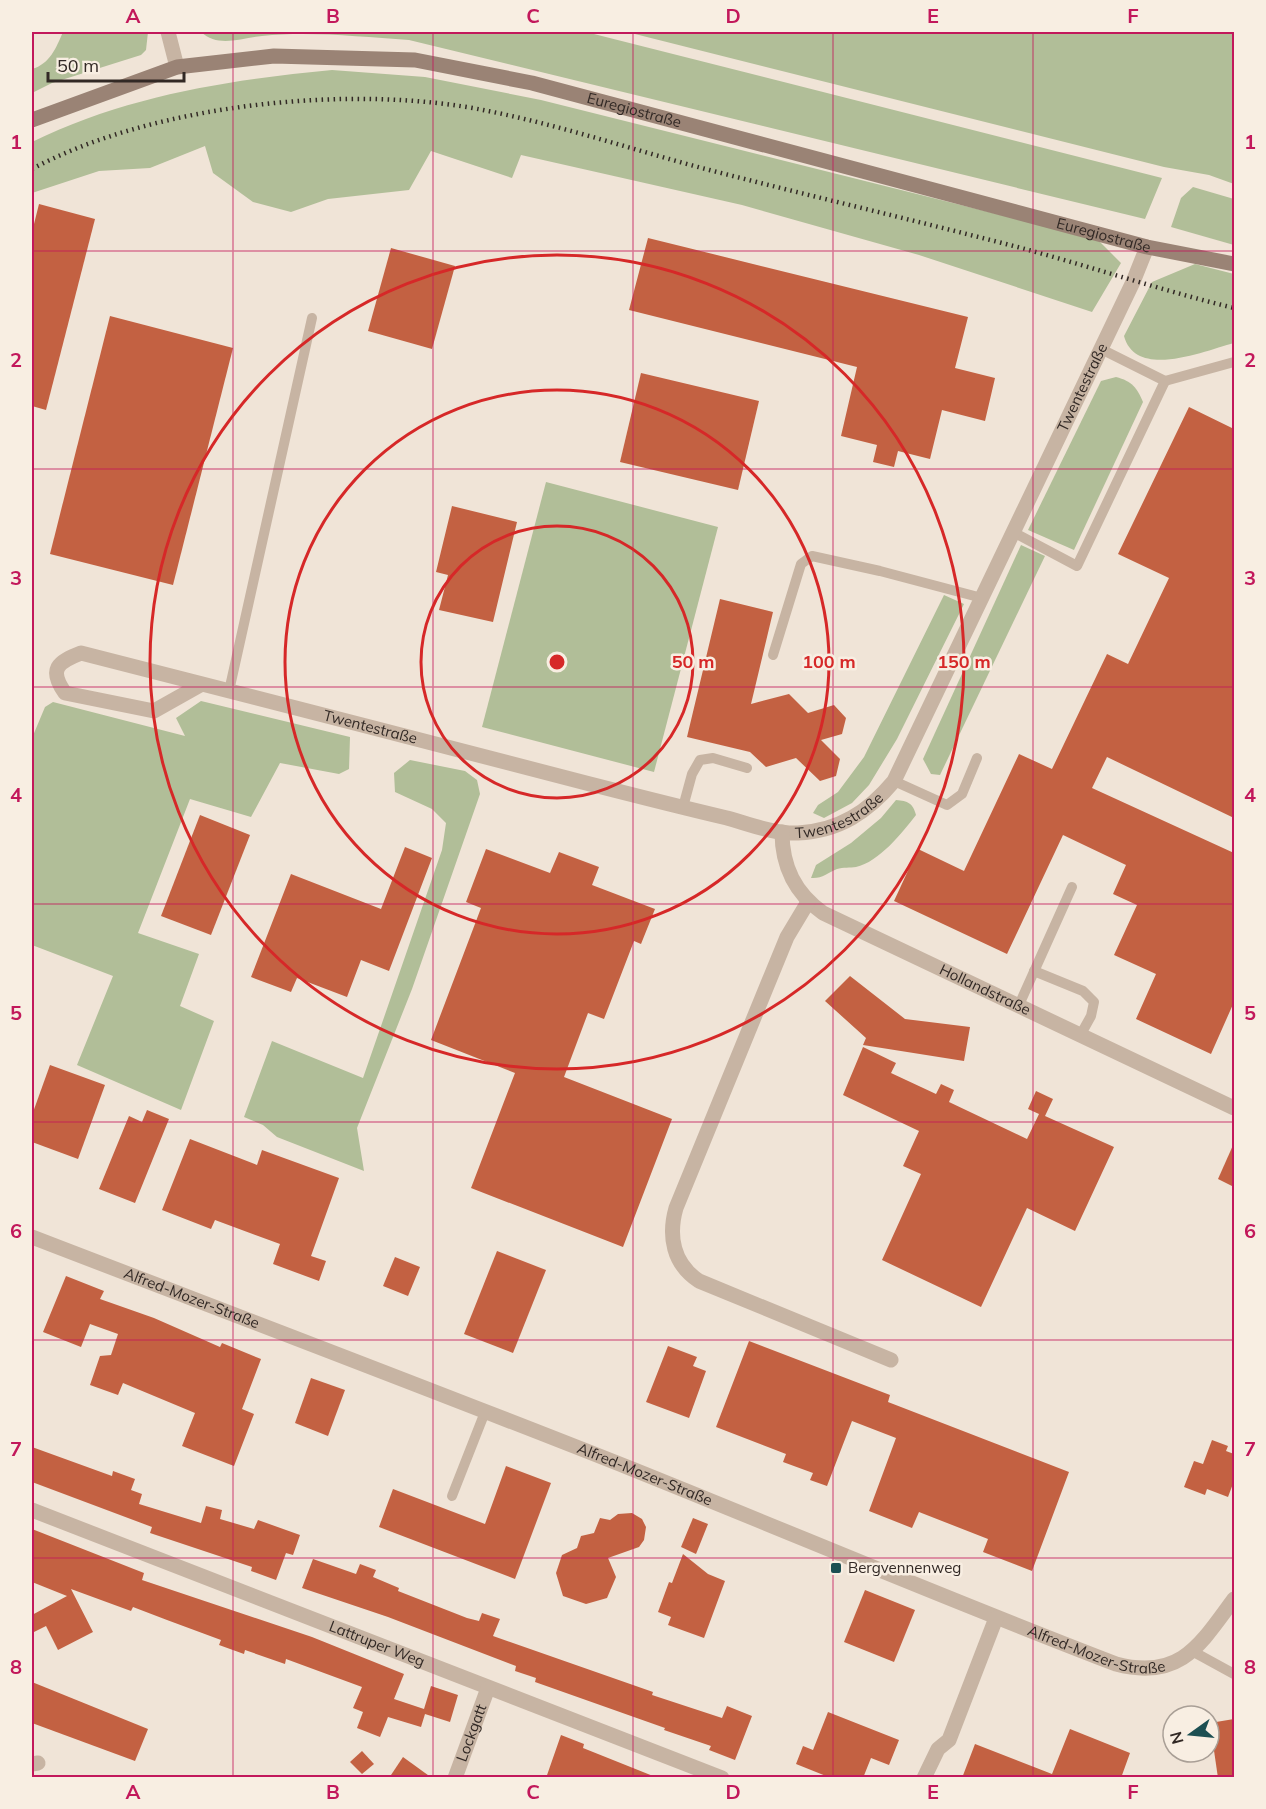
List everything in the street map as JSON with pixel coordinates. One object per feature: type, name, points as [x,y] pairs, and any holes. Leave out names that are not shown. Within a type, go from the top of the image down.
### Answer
[{"type":"main road","name":"Euregiostraße","points":[[32,120],[177,67],[274,56],[415,60],[532,83],[1148,247],[1234,264]]},
{"type":"street","points":[[168,32],[177,67]]},
{"type":"street","name":"Twentestraße","points":[[202,684],[154,711],[65,693],[57,681],[57,669],[62,661],[81,653],[782,832],[832,828],[849,820],[877,801],[894,782],[1148,247]]},
{"type":"street","name":"Hollandstraße","points":[[782,832],[784,862],[808,902],[823,914],[1234,1108]]},
{"type":"street","points":[[808,902],[787,938],[676,1208],[672,1238],[682,1264],[699,1281],[891,1360]]},
{"type":"street","name":"Alfred-Mozer-Straße","points":[[32,1237],[841,1552],[996,1618],[1136,1670],[1153,1670],[1172,1665],[1192,1651],[1234,1599]]},
{"type":"street","name":"Lattruper Weg","points":[[32,1510],[722,1778]]},
{"type":"street","points":[[924,1778],[938,1749],[949,1740],[996,1618]]},
{"type":"street","name":"Lockgatt","points":[[455,1778],[488,1688]]},
{"type":"lane","points":[[229,691],[312,318]]},
{"type":"lane","points":[[1101,349],[1165,381],[1234,362]]},
{"type":"lane","points":[[1013,532],[1077,566],[1165,381]]},
{"type":"lane","points":[[774,655],[801,564],[812,556],[982,598]]},
{"type":"lane","points":[[682,807],[692,774],[700,760],[713,758],[747,768]]},
{"type":"lane","points":[[894,782],[947,805],[962,794],[977,758]]},
{"type":"lane","points":[[1019,1005],[1072,887]]},
{"type":"lane","points":[[1034,971],[1083,991],[1094,1002],[1091,1016],[1081,1034]]},
{"type":"lane","points":[[452,1496],[485,1412]]},
{"type":"lane","points":[[1192,1651],[1234,1674]]},
{"type":"green space","points":[[63,32],[148,32],[146,50],[141,55],[52,83],[32,93],[32,69],[48,59]]},
{"type":"green space","points":[[201,32],[586,32],[1162,178],[1145,219],[409,40],[299,34],[222,41],[208,37]]},
{"type":"green space","points":[[627,32],[1234,32],[1234,184],[1209,175],[1164,167]]},
{"type":"green space","points":[[332,70],[425,77],[541,100],[1097,239],[1121,263],[1092,312],[919,255],[742,205],[521,155],[512,178],[431,151],[409,190],[328,199],[291,212],[253,202],[213,173],[205,146],[150,168],[99,171],[32,193],[32,142],[68,126],[178,92],[254,79]]},
{"type":"green space","points":[[1193,187],[1234,199],[1234,245],[1171,227],[1181,198]]},
{"type":"green space","points":[[1195,264],[1234,274],[1234,343],[1172,359],[1156,360],[1142,357],[1131,349],[1124,336],[1152,282]]},
{"type":"green space","points":[[1116,377],[1133,386],[1143,402],[1074,550],[1028,530],[1101,381]]},
{"type":"green space","points":[[546,482],[718,527],[654,772],[482,727]]},
{"type":"green space","points":[[1021,545],[1045,556],[940,775],[931,774],[923,759]]},
{"type":"green space","points":[[944,595],[964,604],[897,739],[869,785],[852,803],[824,818],[813,813],[818,805],[838,792],[864,757]]},
{"type":"green space","points":[[201,701],[350,737],[349,769],[339,774],[280,763],[251,817],[190,799],[138,933],[199,954],[180,1006],[214,1021],[181,1110],[77,1065],[113,976],[32,945],[32,738],[45,707],[53,702],[185,736],[176,718]]},
{"type":"green space","points":[[410,760],[465,771],[477,780],[480,794],[412,989],[357,1128],[364,1171],[277,1137],[263,1125],[244,1117],[272,1041],[363,1078],[442,850],[446,823],[432,809],[395,792],[394,773]]},
{"type":"green space","points":[[896,800],[909,803],[916,815],[889,846],[865,864],[839,868],[821,877],[811,878],[816,865],[851,843],[881,818]]},
{"type":"building","points":[[39,204],[95,219],[46,410],[32,406],[32,232]]},
{"type":"building","points":[[648,238],[968,317],[955,368],[995,378],[985,421],[942,410],[930,459],[898,451],[894,467],[873,462],[877,445],[841,436],[857,367],[629,310]]},
{"type":"building","points":[[391,248],[455,266],[432,349],[368,331]]},
{"type":"building","points":[[110,316],[233,348],[173,585],[50,554]]},
{"type":"building","points":[[641,373],[759,401],[738,490],[620,462]]},
{"type":"building","points":[[1189,407],[1234,429],[1234,818],[1107,757],[1092,788],[1234,853],[1234,1002],[1211,1054],[1136,1019],[1156,974],[1114,955],[1137,905],[1113,894],[1126,865],[1063,835],[1007,954],[894,901],[918,849],[964,871],[1019,754],[1052,769],[1107,654],[1128,664],[1169,578],[1118,554]]},
{"type":"building","points":[[452,506],[517,522],[493,622],[439,610],[448,575],[436,572]]},
{"type":"building","points":[[720,599],[773,612],[751,704],[789,694],[808,713],[834,705],[846,718],[842,734],[821,740],[840,759],[836,776],[820,781],[796,758],[766,767],[750,752],[687,737]]},
{"type":"building","points":[[200,815],[250,835],[211,935],[161,916]]},
{"type":"building","points":[[405,847],[432,858],[389,971],[361,960],[347,997],[297,978],[291,992],[251,977],[291,874],[381,909]]},
{"type":"building","points":[[486,849],[550,873],[559,852],[599,867],[592,885],[655,909],[641,944],[634,941],[604,1019],[588,1013],[564,1077],[672,1119],[623,1247],[471,1188],[515,1073],[431,1040],[481,908],[466,902]]},
{"type":"building","points":[[850,976],[905,1019],[970,1027],[964,1061],[863,1045],[866,1038],[825,1001]]},
{"type":"building","points":[[863,1047],[896,1063],[891,1073],[936,1094],[941,1084],[954,1090],[949,1102],[1027,1139],[1039,1114],[1028,1109],[1036,1091],[1053,1099],[1045,1116],[1114,1147],[1075,1231],[1027,1208],[981,1307],[882,1260],[921,1174],[903,1166],[919,1131],[843,1095]]},
{"type":"building","points":[[50,1065],[105,1085],[78,1159],[32,1142],[32,1115]]},
{"type":"building","points":[[147,1110],[169,1119],[135,1203],[99,1189],[129,1116],[142,1122]]},
{"type":"building","points":[[190,1139],[257,1165],[262,1150],[339,1178],[311,1256],[326,1261],[319,1281],[273,1264],[280,1244],[215,1220],[211,1229],[162,1210]]},
{"type":"building","points":[[1234,1143],[1234,1187],[1218,1179]]},
{"type":"building","points":[[497,1251],[546,1270],[513,1353],[464,1334]]},
{"type":"building","points":[[395,1257],[420,1267],[408,1296],[383,1286]]},
{"type":"building","points":[[66,1276],[104,1291],[100,1299],[154,1318],[220,1347],[222,1343],[261,1359],[242,1409],[254,1414],[234,1466],[182,1446],[195,1413],[123,1383],[118,1395],[90,1385],[100,1356],[111,1355],[118,1334],[90,1324],[81,1347],[43,1332]]},
{"type":"building","points":[[749,1341],[890,1395],[888,1402],[1069,1472],[1032,1571],[983,1552],[988,1539],[919,1512],[912,1528],[869,1511],[896,1438],[852,1421],[827,1486],[810,1480],[813,1473],[783,1462],[786,1454],[716,1427]]},
{"type":"building","points":[[668,1346],[697,1357],[693,1366],[706,1371],[689,1418],[646,1402]]},
{"type":"building","points":[[311,1378],[345,1390],[328,1436],[295,1423]]},
{"type":"building","points":[[1212,1440],[1228,1446],[1226,1451],[1234,1454],[1234,1481],[1228,1497],[1207,1489],[1205,1495],[1184,1487],[1194,1461],[1203,1464]]},
{"type":"building","points":[[32,1447],[112,1476],[113,1471],[135,1479],[131,1490],[142,1494],[139,1504],[201,1523],[206,1506],[222,1510],[220,1519],[254,1529],[258,1520],[300,1535],[293,1555],[286,1553],[276,1580],[251,1571],[252,1567],[150,1533],[152,1527],[32,1482]]},
{"type":"building","points":[[506,1466],[551,1483],[515,1579],[379,1527],[393,1489],[485,1524]]},
{"type":"building","points":[[632,1513],[642,1519],[646,1527],[644,1540],[639,1547],[608,1558],[616,1577],[607,1598],[586,1604],[563,1596],[556,1573],[562,1555],[577,1548],[581,1536],[594,1533],[600,1518],[610,1520],[618,1514]]},
{"type":"building","points":[[693,1518],[708,1524],[696,1554],[681,1547]]},
{"type":"building","points":[[32,1529],[144,1573],[142,1580],[312,1637],[404,1674],[394,1699],[424,1709],[431,1686],[458,1695],[450,1722],[425,1714],[421,1727],[388,1717],[380,1737],[357,1728],[363,1712],[353,1708],[362,1687],[286,1659],[285,1664],[245,1650],[244,1654],[219,1645],[221,1640],[133,1607],[131,1611],[71,1589],[93,1632],[58,1650],[46,1626],[32,1633],[32,1615],[67,1596],[32,1582]]},
{"type":"building","points":[[683,1554],[708,1574],[725,1581],[704,1638],[668,1625],[671,1617],[658,1612]]},
{"type":"building","points":[[313,1559],[356,1574],[360,1564],[376,1570],[373,1577],[399,1588],[398,1591],[467,1618],[479,1621],[482,1613],[500,1619],[493,1636],[653,1692],[652,1695],[722,1718],[727,1706],[752,1716],[735,1760],[709,1750],[711,1746],[664,1730],[665,1728],[535,1682],[536,1678],[515,1671],[516,1666],[388,1617],[302,1588]]},
{"type":"building","points":[[865,1590],[915,1610],[894,1662],[844,1642]]},
{"type":"building","points":[[32,1682],[148,1729],[135,1761],[32,1723]]},
{"type":"building","points":[[828,1712],[899,1740],[889,1765],[871,1758],[863,1778],[831,1778],[796,1764],[803,1746],[813,1750]]},
{"type":"building","points":[[1234,1719],[1234,1778],[1218,1778],[1216,1764],[1221,1764],[1221,1721]]},
{"type":"building","points":[[1070,1729],[1130,1753],[1121,1778],[962,1778],[975,1744],[1052,1774]]},
{"type":"building","points":[[561,1735],[584,1744],[583,1748],[658,1778],[546,1778]]},
{"type":"building","points":[[362,1751],[374,1764],[362,1774],[350,1762]]},
{"type":"building","points":[[403,1757],[432,1778],[389,1778]]},
{"type":"railway","points":[[32,169],[81,147],[135,129],[194,115],[255,105],[317,100],[377,99],[435,103],[488,111],[548,125],[699,167],[1025,249],[1234,308]]},
{"type":"place","name":"Bergvennenweg","points":[[836,1568]]}]
